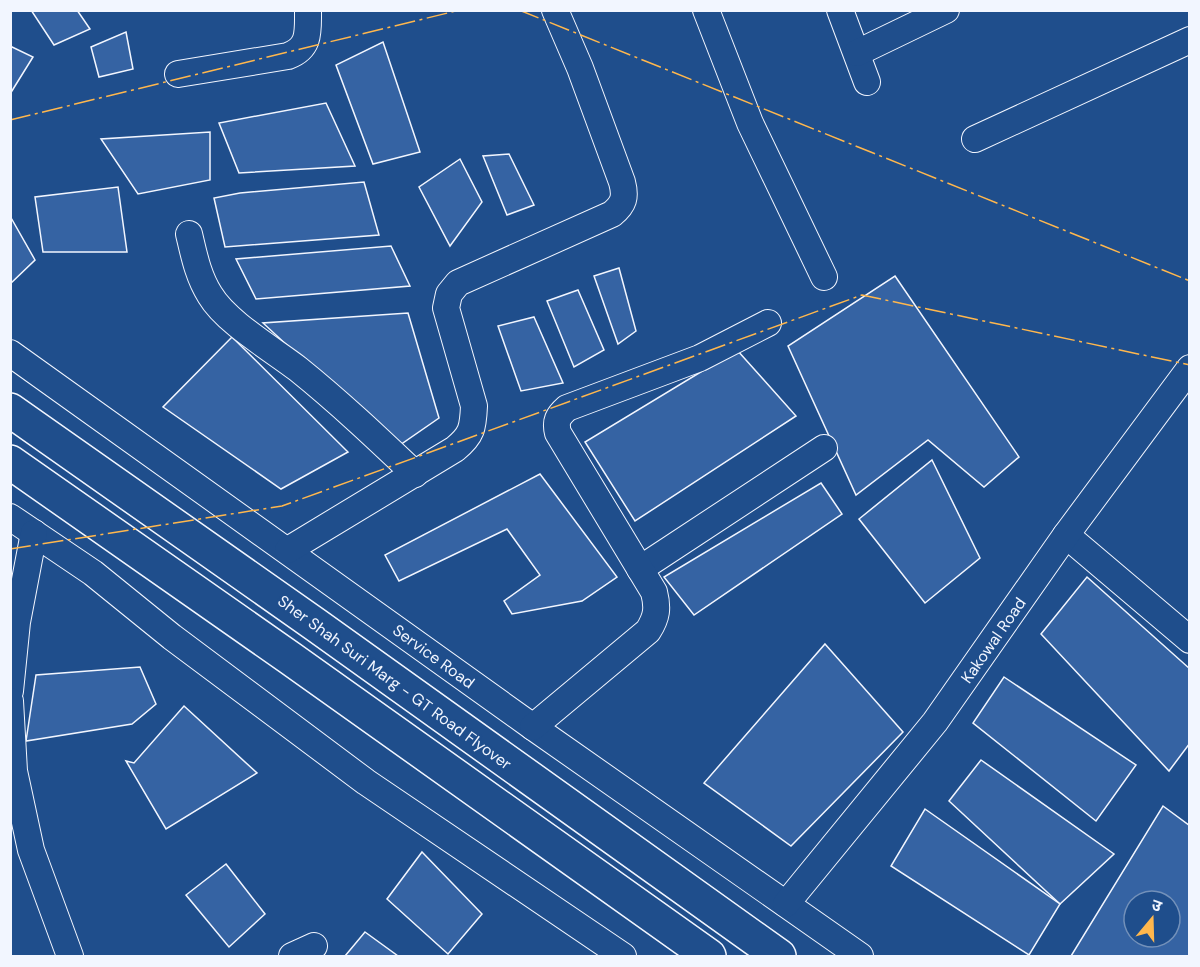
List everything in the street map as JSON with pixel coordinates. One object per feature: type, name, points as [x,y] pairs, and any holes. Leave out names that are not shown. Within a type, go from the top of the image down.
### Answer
[{"type":"highway","name":"Sher Shah Suri Marg - GT Road Flyover","points":[[10,410],[316,625],[779,957]]},
{"type":"highway","points":[[10,462],[290,658],[709,957]]},
{"type":"street","points":[[178,74],[298,53],[305,43],[308,30],[308,10]]},
{"type":"street","points":[[288,550],[415,474],[468,438],[474,423],[474,406],[446,308],[449,294],[458,283],[612,214],[621,206],[625,195],[622,182],[580,68],[555,10]]},
{"type":"street","points":[[706,10],[750,123],[824,277]]},
{"type":"street","points":[[840,10],[867,82]]},
{"type":"street","points":[[856,53],[946,10]]},
{"type":"street","points":[[975,139],[1190,40]]},
{"type":"street","points":[[189,234],[198,271],[211,297],[233,320],[297,368],[346,409],[415,474]]},
{"type":"street","points":[[533,727],[648,631],[655,620],[658,606],[654,592],[558,433],[556,424],[559,415],[567,408],[700,358],[768,323]]},
{"type":"street","name":"Service Road","points":[[10,353],[533,727],[860,957]]},
{"type":"street","name":"Kakowal Road","points":[[786,904],[935,722],[1066,535],[1190,368]]},
{"type":"street","points":[[640,569],[824,448]]},
{"type":"street","points":[[10,517],[93,573],[172,637],[366,782],[623,957]]},
{"type":"street","points":[[10,691],[17,622],[34,533]]},
{"type":"street","points":[[1066,535],[1190,640]]},
{"type":"street","points":[[10,701],[14,771],[31,850],[69,957]]},
{"type":"building","points":[[31,10],[77,10],[90,29],[54,45]]},
{"type":"building","points":[[126,32],[133,69],[99,77],[91,47]]},
{"type":"building","points":[[383,42],[420,152],[373,164],[336,65]]},
{"type":"building","points":[[10,46],[33,57],[10,94]]},
{"type":"building","points":[[326,103],[355,166],[239,173],[219,123]]},
{"type":"building","points":[[210,132],[210,180],[138,194],[101,139]]},
{"type":"building","points":[[509,154],[534,205],[507,215],[483,156]]},
{"type":"building","points":[[460,159],[482,202],[450,246],[419,187]]},
{"type":"building","points":[[364,182],[379,235],[225,247],[214,198],[240,193]]},
{"type":"building","points":[[118,187],[127,252],[43,252],[35,197]]},
{"type":"building","points":[[10,216],[35,260],[10,284]]},
{"type":"building","points":[[391,246],[410,286],[256,299],[236,259]]},
{"type":"building","points":[[619,268],[636,331],[618,344],[594,276]]},
{"type":"building","points":[[895,276],[1019,457],[984,487],[928,440],[856,495],[788,346]]},
{"type":"building","points":[[578,290],[604,350],[574,367],[547,301]]},
{"type":"building","points":[[408,313],[439,418],[397,447],[263,323]]},
{"type":"building","points":[[534,317],[563,383],[521,391],[498,326]]},
{"type":"building","points":[[232,337],[348,452],[281,489],[163,407]]},
{"type":"building","points":[[737,350],[796,416],[635,521],[585,442]]},
{"type":"building","points":[[932,460],[980,558],[925,603],[859,519]]},
{"type":"building","points":[[540,474],[617,577],[582,601],[512,614],[504,601],[540,575],[507,529],[399,581],[385,555]]},
{"type":"building","points":[[821,483],[842,514],[694,615],[664,577]]},
{"type":"building","points":[[1087,577],[1190,669],[1190,743],[1169,771],[1041,634]]},
{"type":"building","points":[[825,644],[903,732],[791,846],[704,783]]},
{"type":"building","points":[[140,667],[156,704],[132,724],[26,741],[36,675]]},
{"type":"building","points":[[1004,677],[1136,765],[1096,821],[973,723]]},
{"type":"building","points":[[184,706],[257,773],[166,829],[126,761],[134,763]]},
{"type":"building","points":[[981,760],[1114,854],[1060,904],[949,801]]},
{"type":"building","points":[[1163,806],[1190,826],[1190,956],[1071,956]]},
{"type":"building","points":[[925,809],[1060,904],[1029,955],[891,866]]},
{"type":"building","points":[[422,852],[482,914],[448,954],[387,899]]},
{"type":"building","points":[[226,864],[265,914],[229,947],[186,895]]},
{"type":"building","points":[[365,932],[398,956],[345,956]]},
{"type":"power","points":[[10,120],[460,10]]},
{"type":"power","points":[[519,10],[1190,281]]},
{"type":"power","points":[[10,549],[282,506],[862,295],[1190,365]]}]
